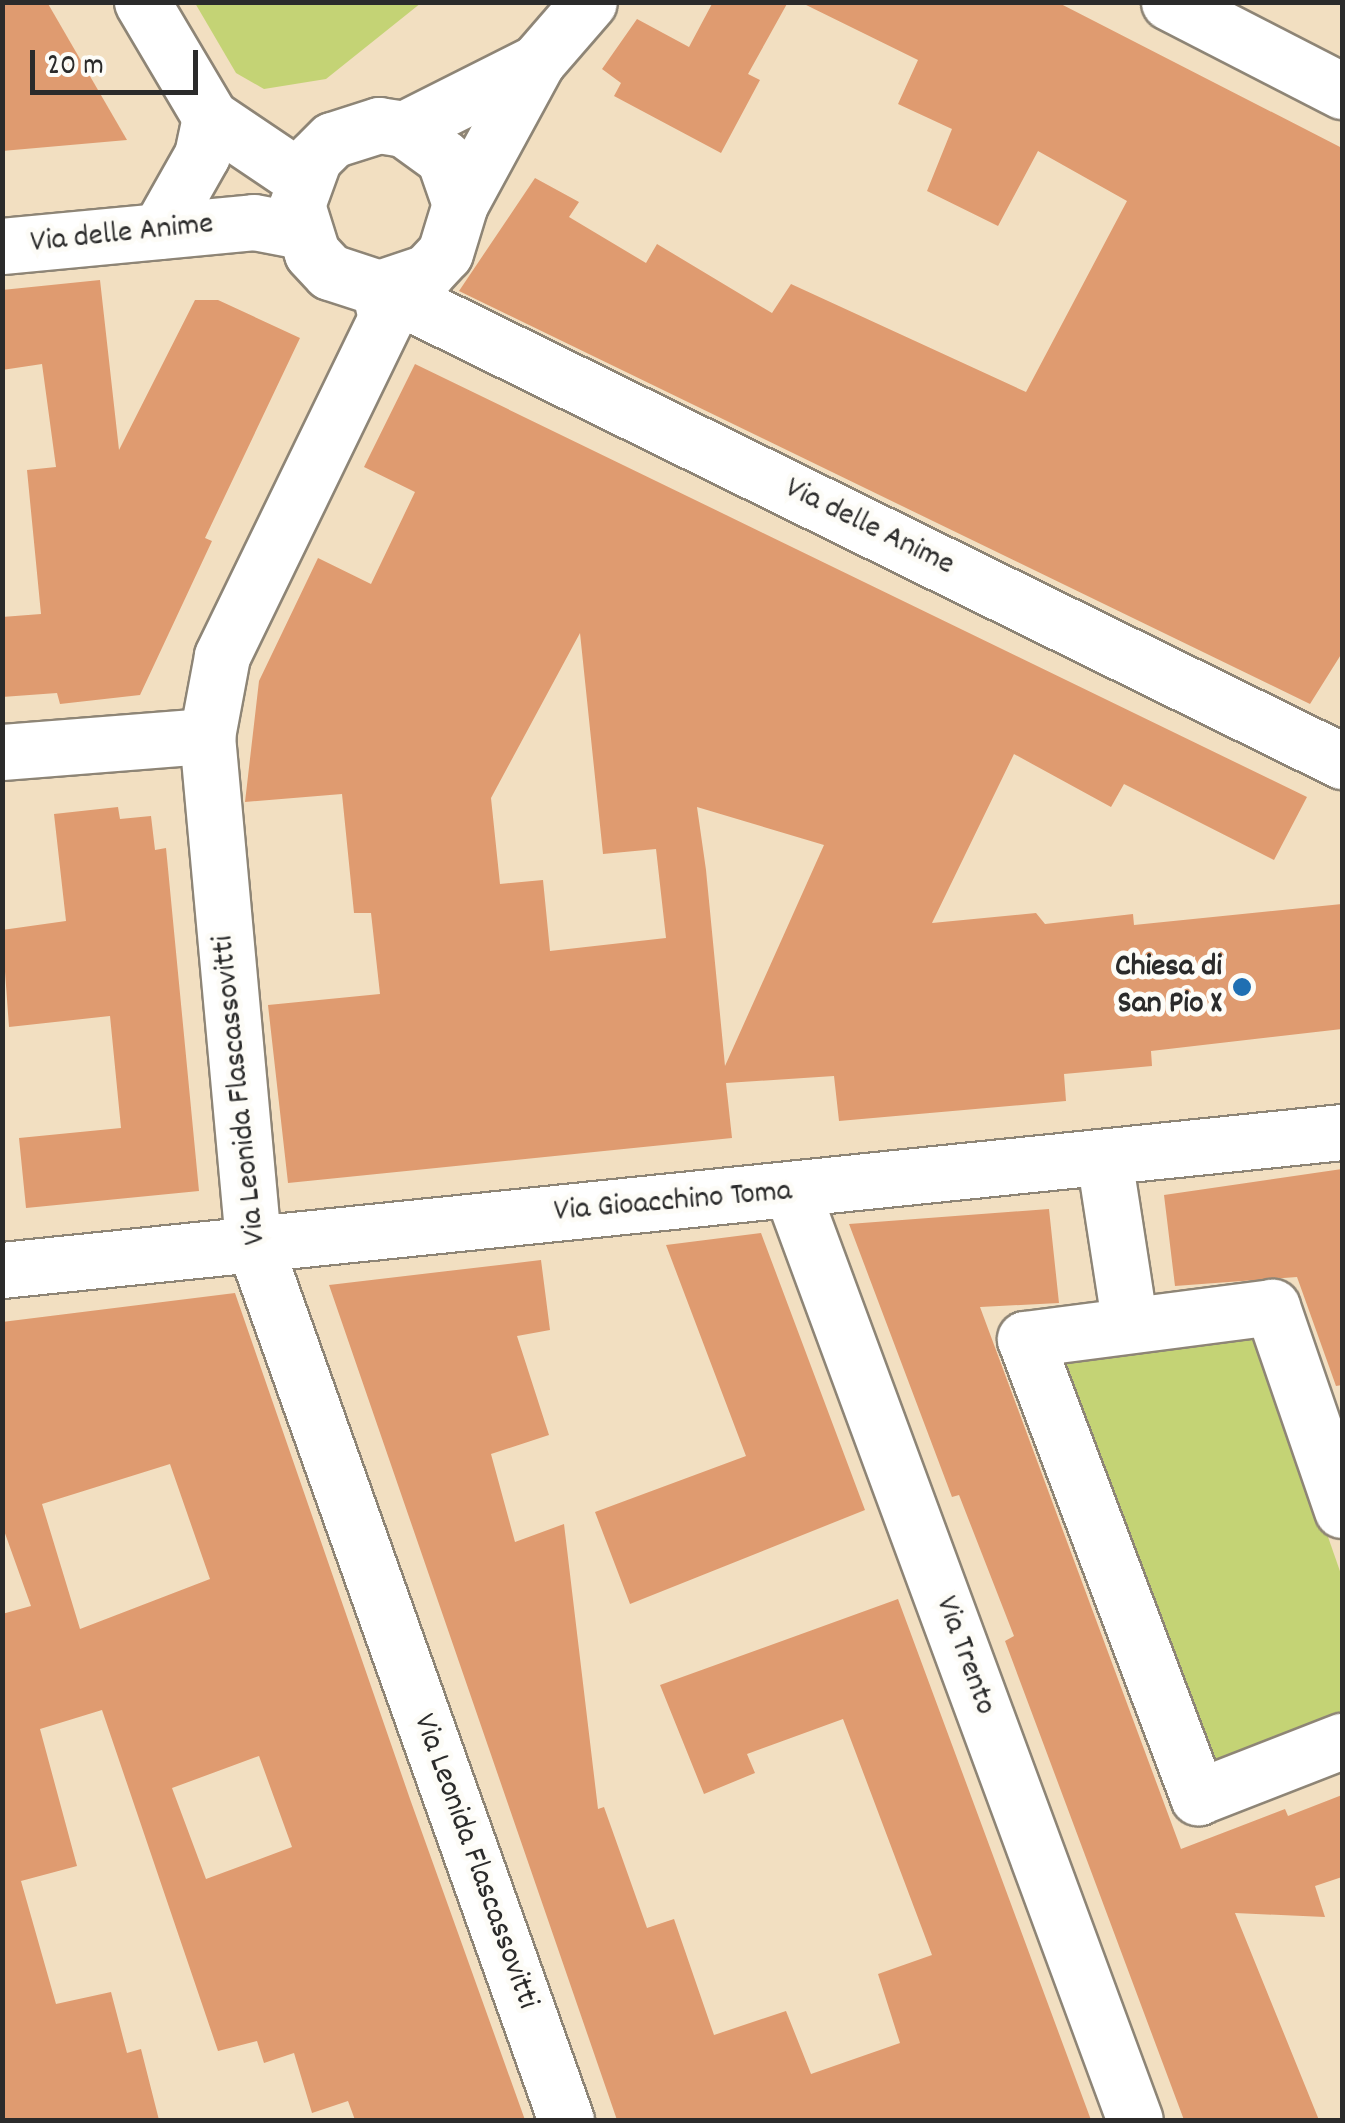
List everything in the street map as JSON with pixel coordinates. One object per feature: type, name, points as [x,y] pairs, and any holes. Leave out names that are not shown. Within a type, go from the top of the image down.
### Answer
[{"type":"street","points":[[142,2],[210,117],[302,205],[330,272],[392,286],[445,253],[460,204],[538,62],[589,2]]},
{"type":"street","points":[[1168,2],[1342,91]]},
{"type":"street","points":[[404,129],[538,62]]},
{"type":"street","points":[[159,231],[202,154],[210,117]]},
{"type":"street","points":[[302,205],[332,140],[379,125],[404,129],[444,158],[460,204]]},
{"type":"street","name":"Via delle Anime","points":[[2,246],[254,222],[302,205]]},
{"type":"street","name":"Via delle Anime","points":[[392,286],[419,307],[1342,762]]},
{"type":"street","name":"Via Leonida Flascassovitti","points":[[392,286],[386,318],[222,656],[206,736],[252,1241],[566,2120]]},
{"type":"street","points":[[2,752],[206,736]]},
{"type":"street","name":"Via Gioacchino Toma","points":[[2,1270],[252,1241],[792,1192],[1342,1132]]},
{"type":"street","points":[[1104,1158],[1130,1325]]},
{"type":"street","name":"Via Trento","points":[[792,1192],[1135,2120]]},
{"type":"street","points":[[1342,1510],[1272,1308],[1026,1339],[1198,1798],[1342,1741]]},
{"type":"green space","points":[[195,3],[421,3],[326,79],[264,89],[236,73]]},
{"type":"green space","points":[[1258,1336],[1342,1577],[1342,1717],[1207,1769],[1056,1359]]},
{"type":"building","points":[[2,2],[47,2],[127,140],[2,151]]},
{"type":"building","points":[[713,2],[788,2],[748,74],[760,80],[721,153],[614,96],[621,83],[602,69],[637,19],[689,47]]},
{"type":"building","points":[[800,2],[1057,2],[1342,148],[1342,653],[1310,704],[459,291],[535,178],[579,202],[569,217],[646,263],[657,244],[772,313],[791,284],[1026,392],[1127,201],[1038,151],[998,226],[927,191],[952,129],[898,104],[918,60]]},
{"type":"building","points":[[100,280],[119,450],[195,300],[218,300],[300,338],[205,538],[212,541],[140,695],[60,704],[57,693],[2,697],[2,617],[41,614],[27,470],[56,467],[42,364],[2,370],[2,290]]},
{"type":"building","points":[[415,364],[1307,797],[1274,860],[1124,784],[1111,807],[1014,754],[932,923],[1036,913],[1045,924],[1133,914],[1134,925],[1342,904],[1342,1029],[1151,1051],[1152,1066],[1064,1074],[1066,1101],[839,1121],[834,1076],[726,1083],[732,1138],[288,1183],[268,1005],[380,994],[371,913],[354,913],[342,794],[245,802],[259,681],[318,558],[371,584],[415,492],[364,467]],"holes":[[[580,633],[603,854],[656,849],[666,938],[550,951],[543,880],[500,884],[491,798]],[[697,807],[824,845],[725,1066],[706,870]]]},
{"type":"building","points":[[118,807],[120,819],[151,816],[155,850],[166,848],[199,1191],[26,1208],[19,1138],[121,1128],[110,1016],[9,1027],[2,930],[66,921],[54,814]]},
{"type":"building","points":[[1342,1169],[1342,1385],[1336,1386],[1297,1277],[1175,1286],[1164,1195]]},
{"type":"building","points":[[1049,1209],[1059,1303],[980,1307],[1181,1849],[1285,1809],[1288,1816],[1342,1795],[1342,1877],[1315,1886],[1325,1917],[1235,1913],[1319,2120],[1184,2120],[1005,1641],[1014,1636],[959,1495],[952,1497],[849,1224]]},
{"type":"building","points":[[761,1233],[865,1510],[630,1604],[595,1512],[746,1456],[666,1245]]},
{"type":"building","points":[[541,1260],[550,1330],[517,1336],[549,1435],[491,1454],[515,1542],[564,1524],[598,1809],[604,1807],[647,1928],[674,1919],[714,2035],[786,2011],[811,2074],[900,2043],[878,1974],[932,1955],[843,1719],[747,1754],[755,1773],[704,1794],[660,1685],[898,1599],[1091,2120],[617,2120],[329,1285]]},
{"type":"building","points":[[235,1293],[525,2120],[355,2120],[348,2101],[312,2113],[294,2053],[264,2063],[257,2041],[218,2051],[102,1710],[40,1729],[77,1866],[21,1881],[56,2004],[111,1992],[127,2053],[141,2049],[159,2120],[2,2120],[2,1614],[31,1606],[2,1525],[2,1322]],"holes":[[[170,1464],[210,1579],[80,1629],[42,1504]],[[259,1756],[292,1847],[206,1879],[172,1788]]]},
{"type":"place","name":"Chiesa di San Pio X","points":[[1242,987]]}]
